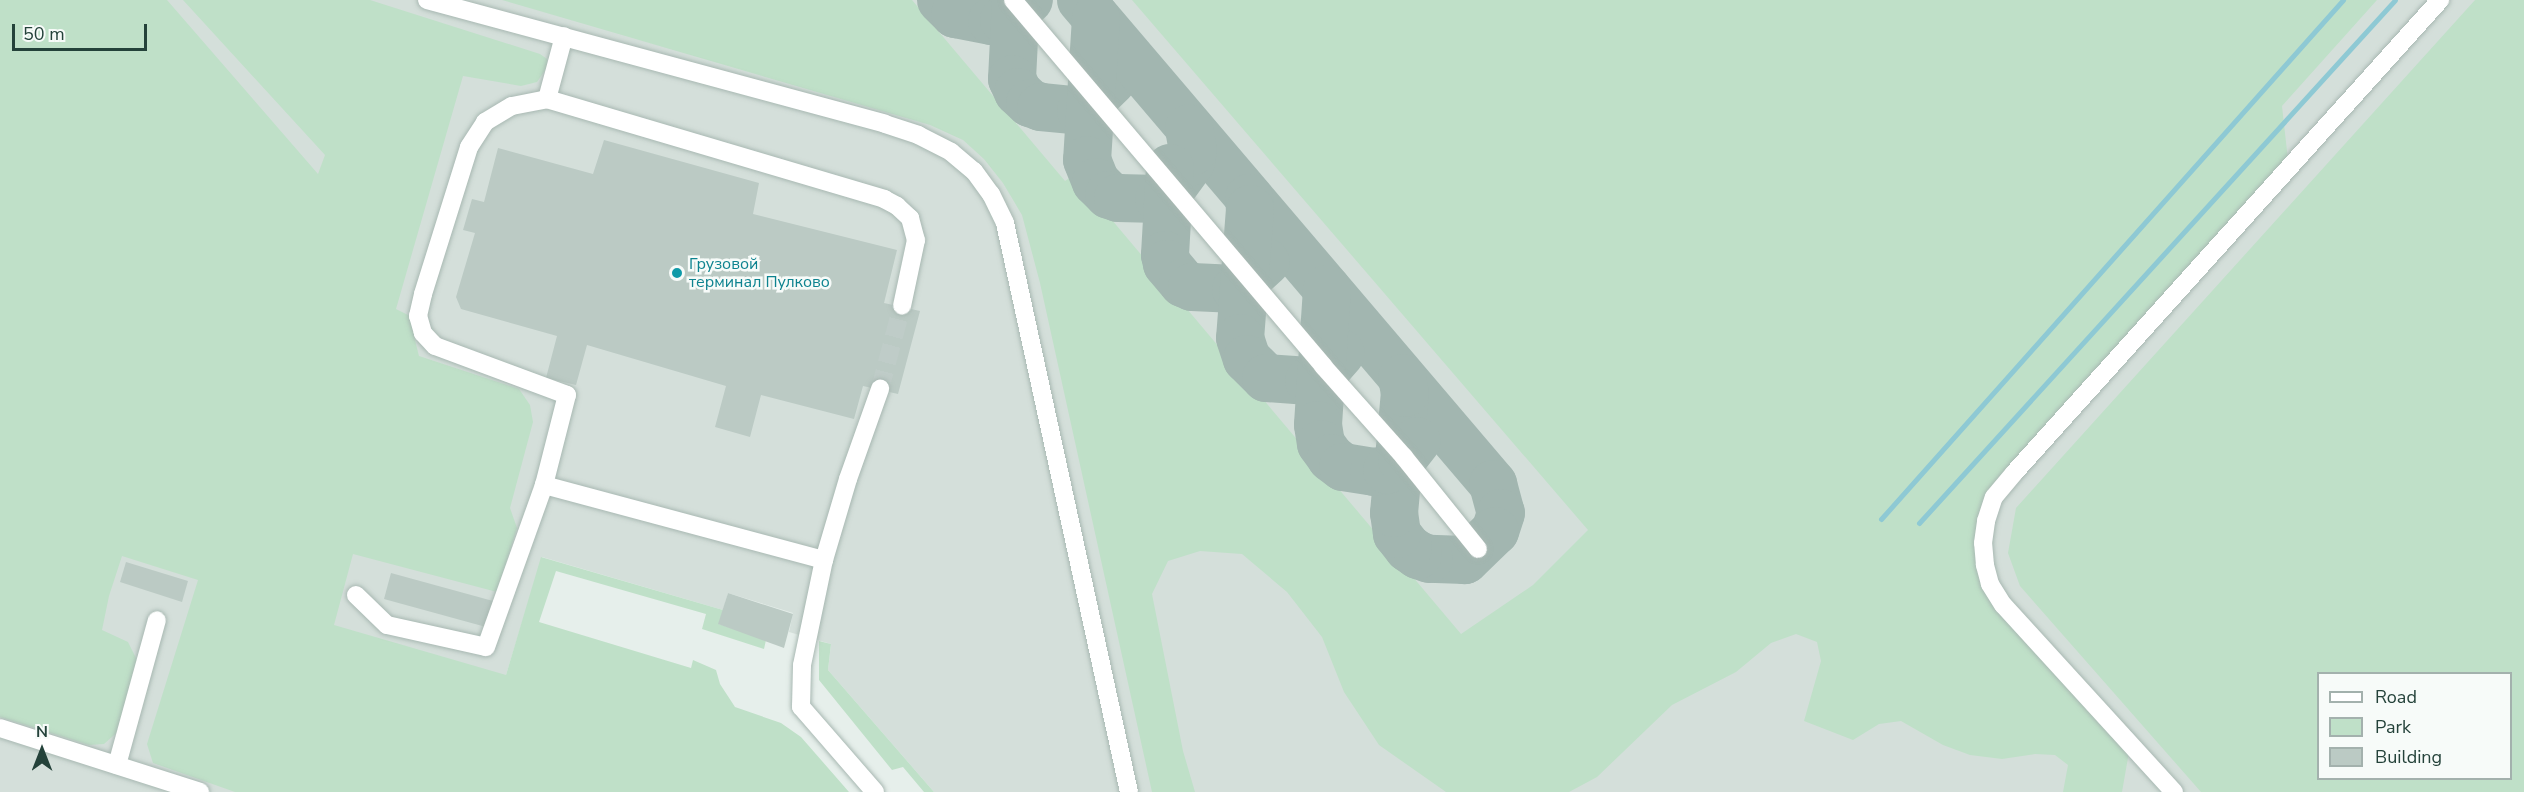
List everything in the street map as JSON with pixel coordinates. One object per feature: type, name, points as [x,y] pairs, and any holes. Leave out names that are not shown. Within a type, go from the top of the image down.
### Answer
[{"type":"street","points":[[427,0],[885,124],[918,135],[951,152],[974,171],[991,194],[1005,224],[1129,792]]},
{"type":"street","points":[[1013,0],[1323,366],[1404,457],[1478,549]]},
{"type":"street","points":[[2174,792],[2003,605],[1990,584],[1983,543],[1986,521],[1994,497],[2440,0]]},
{"type":"street","points":[[547,99],[564,36]]},
{"type":"street","points":[[356,595],[387,625],[486,647],[544,485],[567,395],[435,346],[423,333],[418,316],[469,147],[485,122],[512,106],[547,99],[884,199],[897,206],[910,218],[916,240],[902,306]]},
{"type":"street","points":[[875,792],[801,707],[802,665],[824,560],[848,478],[879,389]]},
{"type":"street","points":[[544,485],[824,560]]},
{"type":"street","points":[[117,765],[157,620]]},
{"type":"street","points":[[0,728],[200,792]]},
{"type":"shaded area","points":[[0,0],[2524,0],[2524,792],[934,792],[828,670],[831,644],[789,632],[793,613],[728,593],[723,610],[542,557],[506,675],[812,792],[0,792]]},
{"type":"green space","points":[[0,0],[167,0],[318,174],[325,155],[183,0],[370,0],[540,54],[547,59],[548,66],[537,82],[521,86],[463,76],[396,309],[418,320],[414,336],[419,356],[519,389],[530,405],[533,422],[510,508],[517,528],[497,592],[353,554],[334,625],[506,675],[541,557],[723,610],[719,624],[766,640],[764,649],[702,629],[706,614],[556,571],[539,622],[691,668],[693,660],[716,670],[720,684],[735,707],[781,723],[801,737],[849,792],[235,792],[153,763],[147,744],[198,580],[122,556],[109,596],[102,630],[128,642],[139,664],[122,728],[104,744],[89,745],[0,717]]},
{"type":"green space","points":[[502,0],[912,0],[1065,181],[1074,175],[1461,634],[1533,585],[1588,530],[1132,0],[2377,0],[2282,106],[2288,160],[1987,500],[1997,607],[2129,752],[2122,792],[2063,792],[2068,765],[2055,755],[2035,754],[2002,759],[1970,755],[1943,745],[1901,721],[1879,724],[1853,740],[1804,721],[1821,661],[1817,642],[1796,634],[1771,643],[1736,672],[1672,705],[1597,777],[1569,792],[1446,792],[1379,745],[1344,692],[1322,637],[1287,592],[1242,554],[1200,551],[1168,561],[1152,594],[1183,751],[1195,792],[1152,792],[1040,283],[1022,215],[1003,183],[984,159],[963,140],[930,125]]},
{"type":"green space","points":[[2475,0],[2524,0],[2524,792],[2201,792],[2020,586],[2008,553],[2016,508]]},
{"type":"green space","points":[[819,641],[831,644],[828,670],[934,792],[924,792],[903,767],[892,770],[819,680]]},
{"type":"building","name":"Грузовой терминал Пулково","points":[[604,140],[759,183],[753,214],[897,250],[884,303],[920,311],[898,394],[863,386],[854,419],[761,395],[750,437],[715,427],[726,386],[587,345],[576,385],[546,378],[557,336],[461,309],[456,297],[475,233],[463,230],[472,199],[484,202],[498,148],[593,174]]},
{"type":"building","points":[[126,562],[188,581],[182,602],[120,582]]},
{"type":"building","points":[[391,573],[493,601],[486,627],[384,599]]},
{"type":"building","points":[[728,593],[793,614],[784,648],[718,624]]},
{"type":"waterway","points":[[1881,519],[2343,0]]},
{"type":"waterway","points":[[1919,523],[2395,0]]},
{"type":"taxiway","points":[[941,0],[955,14],[992,21],[1004,20],[1029,0]]},
{"type":"taxiway","points":[[1016,0],[1012,79],[1018,92],[1030,103],[1041,107],[1081,111],[1112,81]]},
{"type":"taxiway","points":[[1081,0],[1493,484],[1501,513],[1495,531],[1465,560],[1429,559],[1418,555],[1408,548],[1397,534],[1394,513],[1405,393],[1402,378]]},
{"type":"taxiway","points":[[1096,18],[1087,160],[1096,182],[1109,195],[1118,198],[1159,199],[1173,187],[1191,162],[1193,151],[1189,128]]},
{"type":"taxiway","points":[[1170,168],[1165,255],[1167,264],[1183,283],[1192,287],[1236,289],[1266,262]]},
{"type":"taxiway","points":[[1249,198],[1240,338],[1247,359],[1266,378],[1309,381],[1327,369],[1341,353]]},
{"type":"taxiway","points":[[1327,289],[1318,425],[1321,444],[1331,458],[1343,467],[1374,472],[1387,470],[1402,460],[1417,441]]},
{"type":"tunnel","points":[[880,389],[902,306]]},
{"type":"place","name":"Грузовой терминал Пулково","points":[[677,273]]}]
